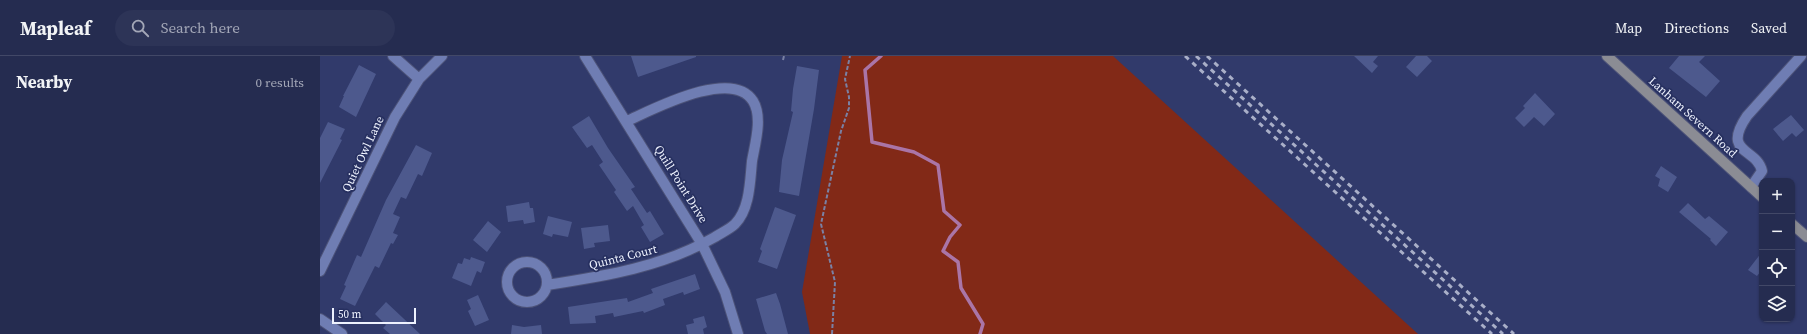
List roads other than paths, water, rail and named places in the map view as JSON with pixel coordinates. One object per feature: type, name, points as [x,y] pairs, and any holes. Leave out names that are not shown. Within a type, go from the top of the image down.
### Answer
[{"type":"main road","name":"Lanham Severn Road","points":[[1607,56],[1759,194]]},
{"type":"main road","points":[[1795,227],[1807,237]]},
{"type":"street","points":[[393,56],[418,79]]},
{"type":"street","name":"Quiet Owl Lane","points":[[320,271],[395,117],[418,79],[442,56]]},
{"type":"street","name":"Quill Point Drive","points":[[585,56],[604,90],[627,121],[702,244],[725,292],[738,334]]},
{"type":"street","points":[[1751,187],[1762,171],[1757,161],[1740,146],[1738,138],[1740,125],[1801,56]]},
{"type":"street","name":"Quinta Court","points":[[547,285],[607,276],[650,265],[702,244],[734,225],[741,217],[746,205],[757,128],[756,111],[753,102],[748,96],[739,91],[728,89],[702,90],[627,121]]},
{"type":"street","points":[[531,262],[537,264],[546,273],[547,285],[542,296],[530,302],[524,302],[513,296],[507,285],[513,268],[518,264],[531,262]]},
{"type":"street","points":[[320,319],[342,334]]},
{"type":"waterway","points":[[881,56],[865,70],[872,142],[914,152],[938,165],[944,211],[960,225],[950,237],[943,251],[958,262],[961,288],[983,324],[980,334]]},
{"type":"railway","points":[[1185,56],[1492,334]]},
{"type":"railway","points":[[1196,56],[1503,334]]},
{"type":"railway","points":[[1207,56],[1514,334]]}]
